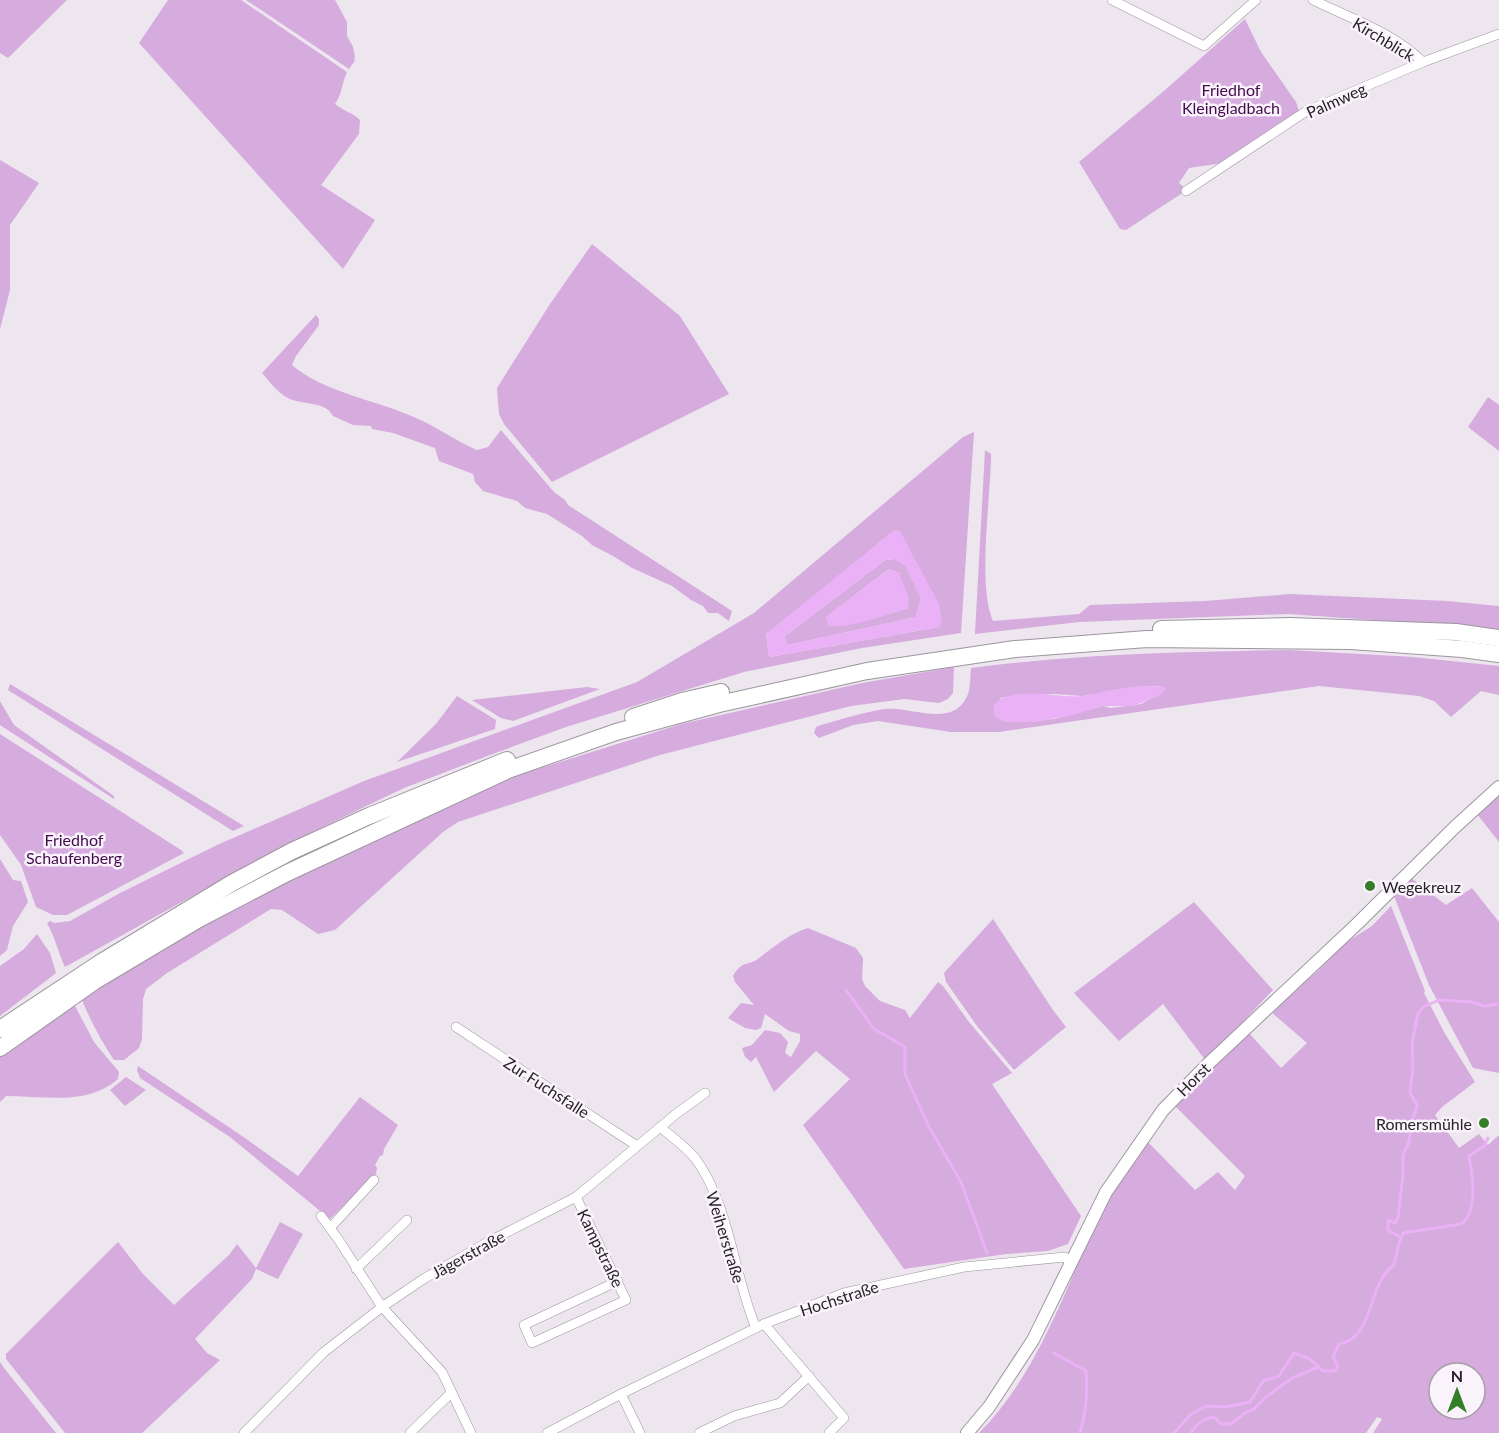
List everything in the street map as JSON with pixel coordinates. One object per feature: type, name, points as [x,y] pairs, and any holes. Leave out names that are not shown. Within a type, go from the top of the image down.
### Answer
[{"type":"highway","points":[[0,1029],[102,961],[232,883],[292,851],[492,765],[682,701],[881,658],[1036,636],[1192,627],[1290,626],[1456,632],[1499,638]]},
{"type":"highway","points":[[0,1048],[95,981],[199,919],[287,873],[508,770],[616,732],[719,704],[867,671],[1014,650],[1147,639],[1351,641],[1499,654]]},
{"type":"street","points":[[1112,0],[1204,46],[1256,0]]},
{"type":"street","name":"Kirchblick","points":[[1313,0],[1383,34],[1423,62]]},
{"type":"street","name":"Palmweg","points":[[1186,192],[1305,112],[1423,62],[1499,34]]},
{"type":"street","name":"Horst","points":[[967,1433],[989,1407],[1033,1340],[1106,1192],[1162,1110],[1357,924],[1455,826],[1499,787]]},
{"type":"street","name":"Zur Fuchsfalle","points":[[456,1027],[638,1146]]},
{"type":"street","name":"Jägerstraße","points":[[244,1433],[324,1352],[382,1307],[425,1278],[576,1197],[705,1093]]},
{"type":"street","name":"Weiherstraße","points":[[660,1127],[687,1149],[713,1188],[747,1305],[760,1326],[809,1376],[844,1418],[829,1433]]},
{"type":"street","points":[[330,1228],[374,1180]]},
{"type":"street","name":"Kampstraße","points":[[576,1197],[618,1281],[626,1300],[532,1343],[524,1325],[618,1281]]},
{"type":"street","points":[[321,1216],[382,1307],[442,1372],[471,1433]]},
{"type":"street","points":[[356,1269],[406,1220]]},
{"type":"street","name":"Hochstraße","points":[[552,1432],[621,1394],[760,1326],[844,1293],[953,1269],[1065,1257],[1070,1263]]},
{"type":"street","points":[[699,1433],[734,1416],[780,1403],[809,1376]]},
{"type":"street","points":[[410,1433],[451,1393]]},
{"type":"street","points":[[621,1394],[640,1433]]},
{"type":"green space","points":[[0,0],[67,0],[8,58],[0,53]]},
{"type":"green space","points":[[168,0],[241,0],[347,72],[335,104],[360,120],[359,134],[321,185],[375,220],[343,269],[139,43]]},
{"type":"green space","points":[[246,0],[335,0],[347,22],[347,36],[353,47],[354,62],[349,69]]},
{"type":"green space","name":"Friedhof Kleingladbach","points":[[1245,19],[1261,52],[1296,102],[1299,111],[1223,163],[1189,168],[1179,183],[1187,190],[1126,230],[1120,229],[1079,162]]},
{"type":"green space","points":[[0,160],[39,183],[10,225],[10,290],[0,329]]},
{"type":"green space","points":[[592,244],[680,316],[729,394],[552,482],[504,424],[499,414],[497,388],[550,304]]},
{"type":"green space","points":[[316,315],[319,325],[292,365],[305,375],[319,383],[416,418],[477,450],[488,447],[501,430],[568,505],[732,611],[729,621],[718,613],[708,613],[703,606],[672,586],[632,568],[592,545],[547,514],[525,508],[517,501],[483,491],[475,482],[473,474],[439,461],[435,448],[393,433],[372,429],[371,426],[353,425],[333,416],[319,405],[292,400],[283,395],[262,373]]},
{"type":"green space","points":[[1488,397],[1499,405],[1499,451],[1468,427]]},
{"type":"green space","points":[[974,432],[961,633],[862,648],[744,672],[566,727],[490,755],[404,788],[279,848],[65,967],[47,923],[50,921],[54,923],[70,921],[120,893],[217,845],[364,781],[637,682],[754,613],[963,437]],"holes":[[[900,532],[939,627],[769,657],[766,634]]]},
{"type":"green space","points":[[985,450],[991,454],[985,564],[988,605],[993,621],[1079,614],[1090,605],[1205,601],[1290,594],[1447,601],[1499,606],[1499,629],[1288,614],[1079,622],[975,634]]},
{"type":"green space","points":[[895,559],[905,565],[921,598],[916,617],[788,645],[784,637],[885,560]],"holes":[[[889,569],[899,573],[908,608],[872,619],[836,626],[826,617]]]},
{"type":"green space","points":[[1289,650],[1413,657],[1499,666],[1499,695],[1481,691],[1451,717],[1434,701],[1419,696],[1319,686],[999,732],[951,732],[878,721],[853,725],[819,738],[814,733],[816,727],[821,725],[885,709],[928,714],[949,712],[958,708],[967,697],[971,668],[1090,657]],"holes":[[[1161,686],[1150,699],[1141,704],[1111,708],[1103,706],[1054,719],[1021,721],[1000,698],[1055,694],[1082,696],[1135,687]]]},
{"type":"green space","points":[[954,667],[953,693],[948,699],[939,703],[904,699],[851,706],[660,755],[458,822],[443,832],[335,930],[318,934],[282,910],[271,909],[167,973],[146,989],[143,999],[142,1039],[139,1048],[124,1060],[114,1060],[95,1028],[80,995],[212,915],[457,799],[528,772],[681,724],[862,683]]},
{"type":"green space","points":[[10,684],[244,826],[233,831],[8,690]]},
{"type":"green space","points":[[587,687],[600,689],[513,721],[501,718],[472,700]]},
{"type":"green space","points":[[457,696],[496,720],[495,729],[397,762],[436,724]]},
{"type":"green space","points":[[0,701],[14,725],[114,796],[114,799],[0,725]]},
{"type":"green space","name":"Friedhof Schaufenberg","points":[[0,734],[184,853],[67,915],[53,915],[36,907],[21,865],[0,835]]},
{"type":"green space","points":[[1499,795],[1499,842],[1477,814]]},
{"type":"green space","points":[[0,859],[13,880],[21,881],[28,902],[13,926],[7,950],[0,956]]},
{"type":"green space","points":[[1410,877],[1446,905],[1472,888],[1499,922],[1499,1073],[1473,1068],[1429,985],[1394,896]]},
{"type":"green space","points":[[1194,902],[1273,990],[1206,1061],[1163,1004],[1119,1041],[1074,993]]},
{"type":"green space","points":[[1391,906],[1424,993],[1444,1032],[1475,1082],[1435,1115],[1459,1148],[1479,1134],[1488,1145],[1499,1135],[1499,1433],[1373,1433],[1382,1419],[1377,1417],[1366,1433],[979,1433],[1022,1379],[1039,1349],[1110,1193],[1145,1139],[1195,1190],[1218,1172],[1235,1190],[1245,1176],[1173,1104],[1248,1032],[1281,1068],[1307,1043],[1270,1011],[1319,970],[1345,943],[1372,926]]},
{"type":"green space","points":[[993,919],[1066,1027],[1014,1070],[977,1026],[946,982],[944,973]]},
{"type":"green space","points":[[808,928],[856,948],[863,958],[862,979],[865,986],[880,1001],[905,1010],[910,1018],[938,982],[943,986],[969,1022],[1012,1073],[992,1084],[1081,1216],[1068,1244],[1048,1251],[1006,1254],[904,1269],[803,1125],[850,1079],[816,1051],[774,1092],[756,1057],[751,1062],[745,1057],[742,1048],[752,1045],[765,1030],[780,1033],[788,1042],[785,1053],[791,1057],[800,1041],[800,1034],[789,1031],[765,1014],[761,1028],[756,1030],[745,1028],[728,1018],[741,1003],[754,1005],[735,982],[733,976],[737,971],[788,937]]},
{"type":"green space","points":[[37,934],[50,953],[56,973],[0,1016],[0,966],[24,949]]},
{"type":"green space","points":[[74,1004],[94,1042],[119,1072],[118,1079],[93,1093],[79,1096],[50,1098],[6,1096],[0,1102],[0,1054]]},
{"type":"green space","points":[[138,1066],[298,1176],[360,1097],[398,1125],[383,1155],[375,1165],[376,1174],[330,1219],[230,1137],[140,1078]]},
{"type":"green space","points":[[126,1077],[146,1090],[125,1106],[110,1090]]},
{"type":"green space","points":[[280,1222],[303,1234],[278,1279],[256,1269],[252,1279],[195,1339],[207,1353],[220,1360],[142,1433],[65,1433],[6,1359],[6,1354],[118,1242],[143,1274],[174,1305],[229,1255],[237,1244],[256,1268]]},
{"type":"green space","points":[[0,1362],[4,1368],[56,1433],[0,1433]]},
{"type":"shaded area","points":[[894,530],[900,531],[939,604],[942,622],[939,627],[769,657],[766,634]],"holes":[[[895,559],[905,565],[921,598],[916,617],[788,645],[784,637],[885,560]]]},
{"type":"shaded area","points":[[889,569],[899,573],[909,598],[908,608],[858,623],[828,626],[826,617]]},
{"type":"shaded area","points":[[1161,686],[1166,688],[1161,695],[1133,706],[1103,706],[1073,715],[1034,722],[1004,722],[994,716],[994,705],[1012,695],[1083,696],[1114,689]]},
{"type":"waterway","points":[[846,990],[874,1029],[905,1047],[905,1074],[929,1127],[961,1182],[987,1253]]},
{"type":"waterway","points":[[1400,1237],[1388,1230],[1388,1220],[1395,1223],[1398,1218],[1403,1155],[1409,1142],[1411,1123],[1417,1105],[1410,1093],[1413,1066],[1412,1044],[1418,1013],[1423,1007],[1439,1000],[1472,1002],[1484,1006],[1499,1004]]},
{"type":"waterway","points":[[1174,1433],[1191,1414],[1207,1406],[1226,1407],[1250,1402],[1263,1381],[1279,1376],[1294,1353],[1310,1359],[1323,1371],[1335,1371],[1338,1366],[1333,1357],[1339,1344],[1351,1340],[1359,1332],[1379,1284],[1385,1273],[1394,1265],[1403,1233],[1461,1224],[1467,1218],[1473,1192],[1469,1156],[1484,1146],[1488,1138]]},
{"type":"waterway","points":[[1054,1353],[1086,1371],[1086,1402],[1080,1433]]},
{"type":"waterway","points":[[1191,1433],[1203,1420],[1214,1417],[1221,1424],[1231,1424],[1254,1409],[1292,1378],[1318,1367]]},
{"type":"place","name":"Wegekreuz","points":[[1370,886]]},
{"type":"place","name":"Romersmühle","points":[[1484,1123]]}]
